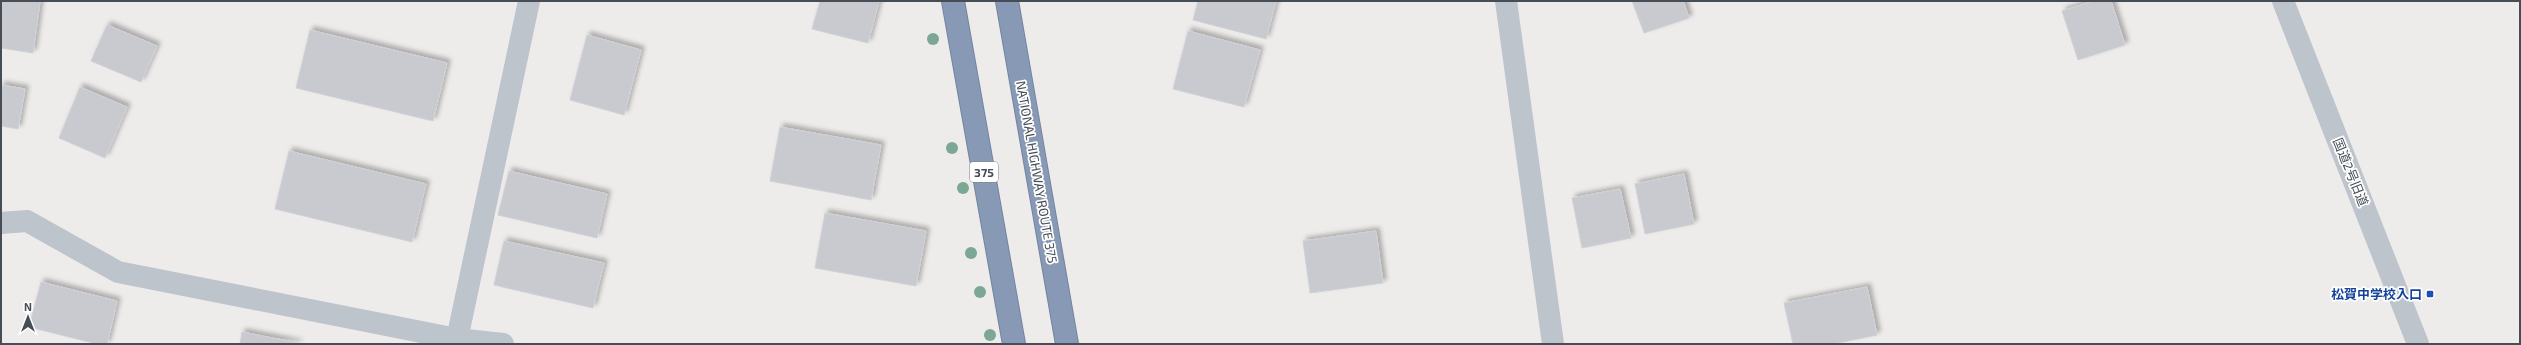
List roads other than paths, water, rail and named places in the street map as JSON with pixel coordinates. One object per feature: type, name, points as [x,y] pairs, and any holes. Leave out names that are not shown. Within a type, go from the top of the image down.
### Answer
[{"type":"highway","name":"375","points":[[953,1],[1014,344]]},
{"type":"highway","name":"NATIONAL HIGHWAY ROUTE 375","points":[[1006,1],[1067,344]]},
{"type":"street","points":[[456,341],[529,1]]},
{"type":"street","points":[[1506,1],[1553,344]]},
{"type":"street","name":"国道2号旧道","points":[[2283,1],[2418,344]]},
{"type":"street","points":[[1,223],[27,221],[118,272],[456,341],[503,344]]},
{"type":"place","name":"松賀中学校入口","points":[[2430,294]]}]
